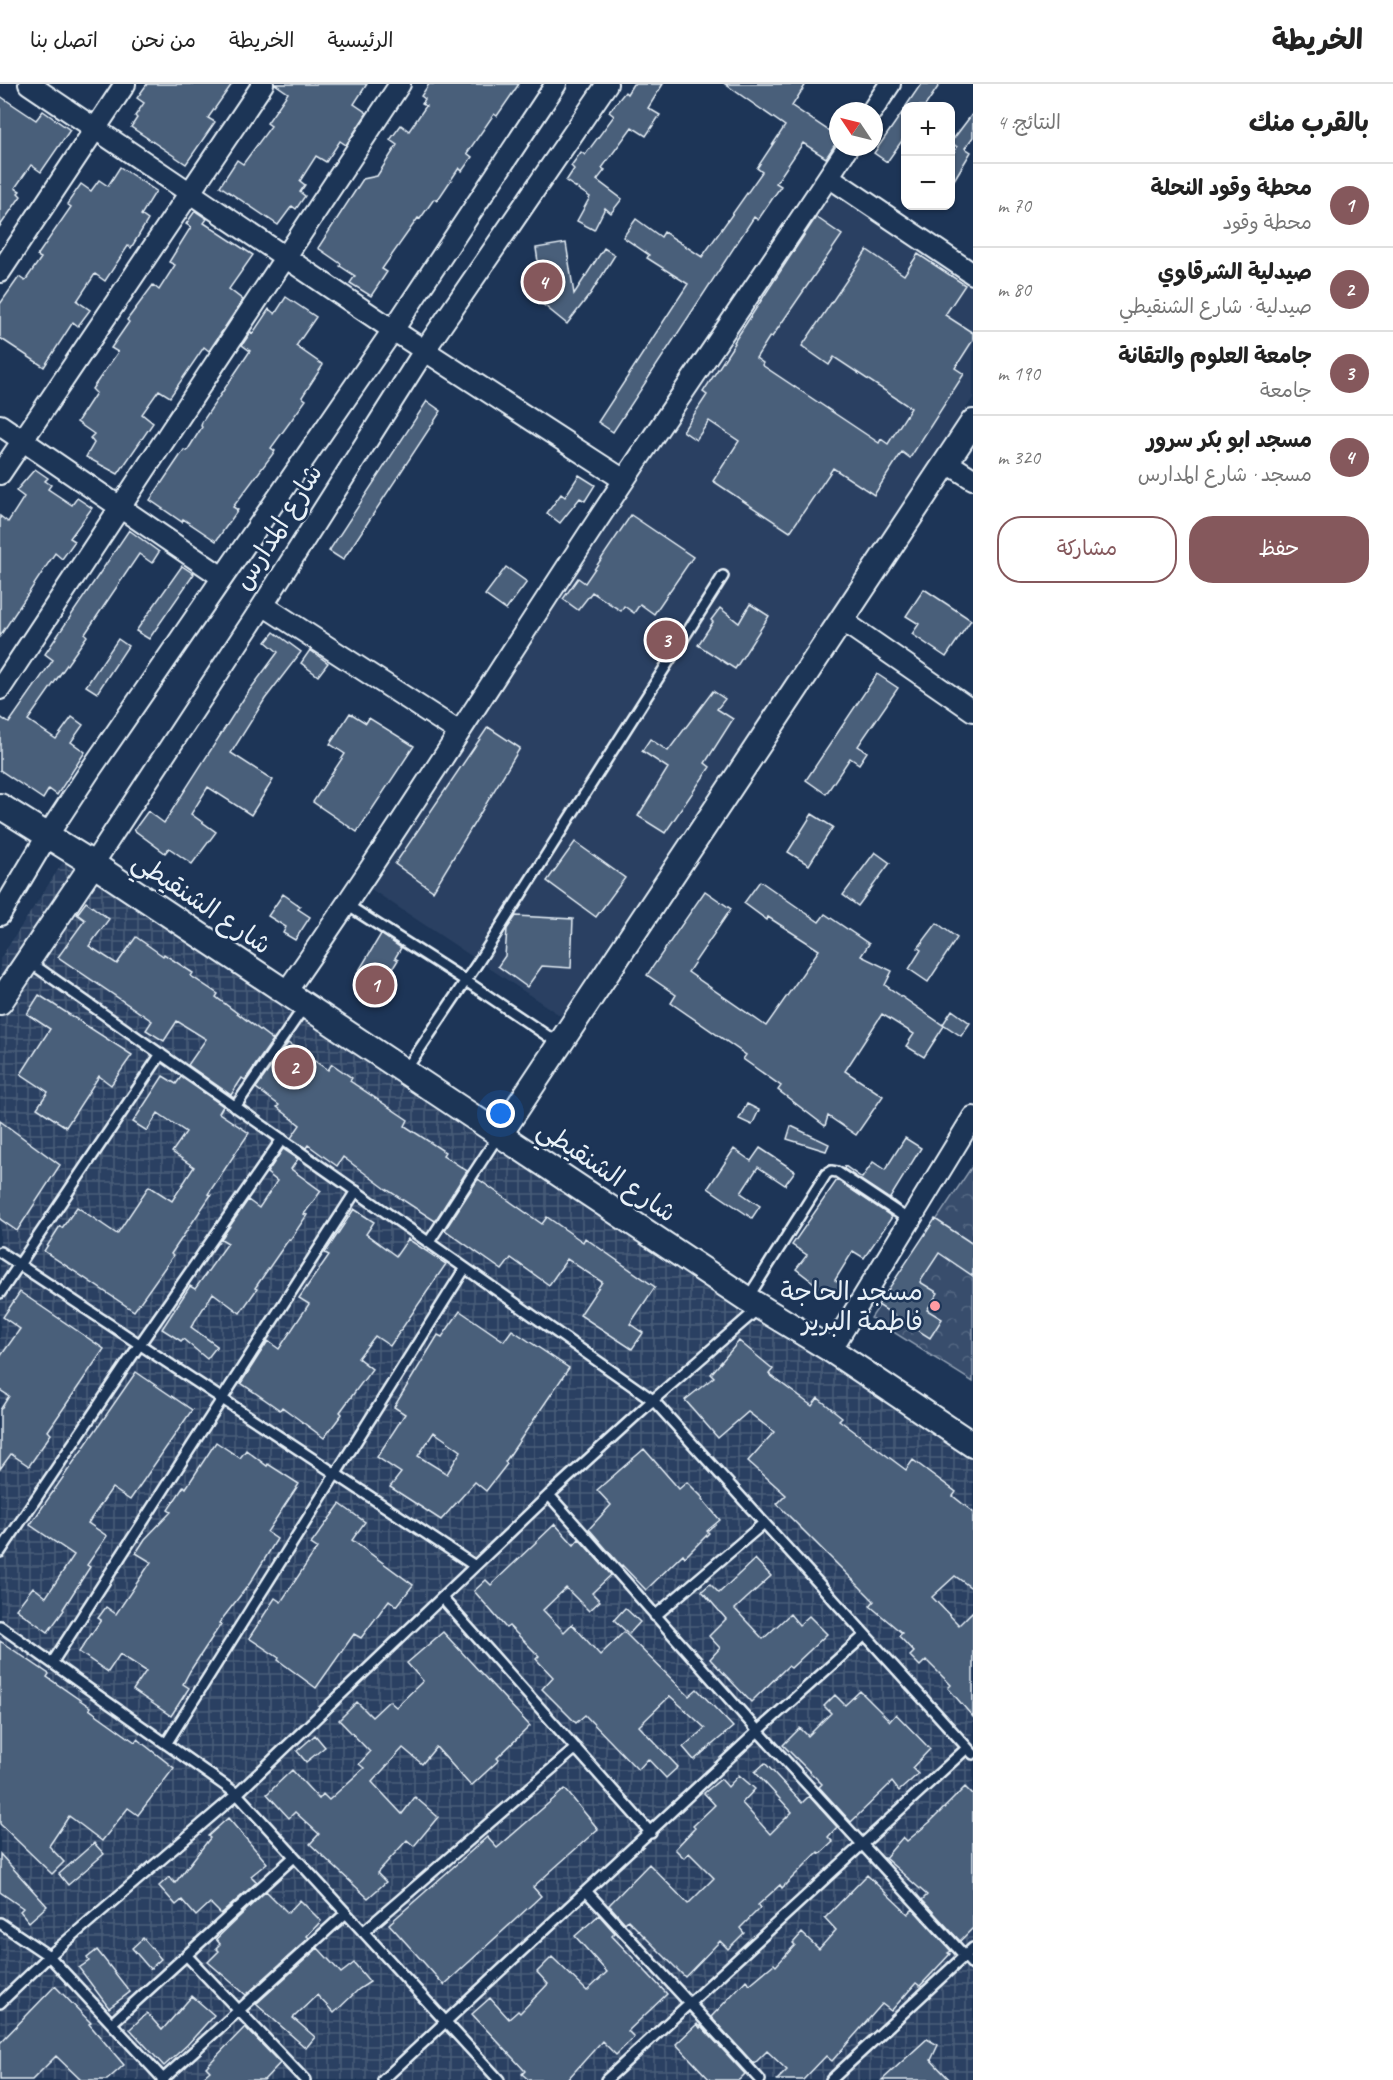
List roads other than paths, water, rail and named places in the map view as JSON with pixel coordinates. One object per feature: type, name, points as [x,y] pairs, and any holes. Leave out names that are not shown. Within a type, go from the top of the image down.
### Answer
[{"type":"street","points":[[29,84],[424,351],[624,480]]},
{"type":"street","points":[[0,272],[125,84]]},
{"type":"street","points":[[0,474],[263,84]]},
{"type":"street","points":[[0,689],[400,84]]},
{"type":"street","name":"شارع المدارس","points":[[0,915],[47,836],[393,330],[556,84]]},
{"type":"street","name":"شارع المدارس","points":[[0,1002],[263,605],[424,351],[607,84]]},
{"type":"street","points":[[878,102],[890,84]]},
{"type":"street","points":[[296,999],[347,905],[459,732],[624,480],[769,269],[842,156]]},
{"type":"street","points":[[829,177],[973,273]]},
{"type":"street","points":[[500,1134],[558,1043],[767,729],[843,621],[973,422]]},
{"type":"street","points":[[0,426],[222,577]]},
{"type":"street","points":[[946,462],[973,479]]},
{"type":"street","points":[[263,605],[459,732]]},
{"type":"street","points":[[843,621],[973,711]]},
{"type":"street","name":"شارع الشنقيطي","points":[[0,806],[93,864],[754,1303],[831,1350],[973,1445]]},
{"type":"street","points":[[831,1350],[973,1117]]},
{"type":"lane","points":[[405,1071],[466,981],[723,576]]},
{"type":"lane","points":[[347,905],[558,1043]]},
{"type":"lane","points":[[28,961],[653,1400],[970,1751],[860,1844],[606,2080]]},
{"type":"lane","points":[[235,1107],[296,999]]},
{"type":"lane","points":[[0,1293],[160,1054]]},
{"type":"lane","points":[[429,1242],[500,1134]]},
{"type":"lane","points":[[0,1552],[282,1139]]},
{"type":"lane","points":[[0,2003],[49,1956],[237,1794],[754,1303],[826,1174],[831,1171],[837,1172],[909,1220]]},
{"type":"lane","points":[[52,1664],[356,1191]]},
{"type":"lane","points":[[0,1252],[475,1566]]},
{"type":"lane","points":[[166,1744],[465,1268]]},
{"type":"lane","points":[[549,1496],[860,1844],[973,1965]]},
{"type":"lane","points":[[655,1616],[764,1523]]},
{"type":"lane","points":[[442,1598],[651,1833]]},
{"type":"lane","points":[[0,1626],[237,1794],[499,2080]]},
{"type":"lane","points":[[383,2080],[758,1731],[865,1635]]},
{"type":"lane","points":[[363,1932],[576,1748]]},
{"type":"lane","points":[[112,2023],[294,1857]]},
{"type":"lane","points":[[587,1892],[760,2080]]},
{"type":"lane","points":[[0,1923],[49,1956],[163,2080],[346,1913]]},
{"type":"lane","points":[[831,2080],[973,1948]]},
{"type":"lane","points":[[187,1956],[239,2012],[294,2077],[305,2080]]},
{"type":"place","name":"مسجد ابو بكر سرور","points":[[543,282]]},
{"type":"place","name":"جامعة العلوم والتقانة","points":[[666,640]]},
{"type":"place","name":"محطة وقود النحلة","points":[[375,985]]},
{"type":"place","name":"صيدلية الشرقاوي","points":[[294,1067]]},
{"type":"place","name":"مسجد الحاجة فاطمة البرير","points":[[935,1306]]}]
